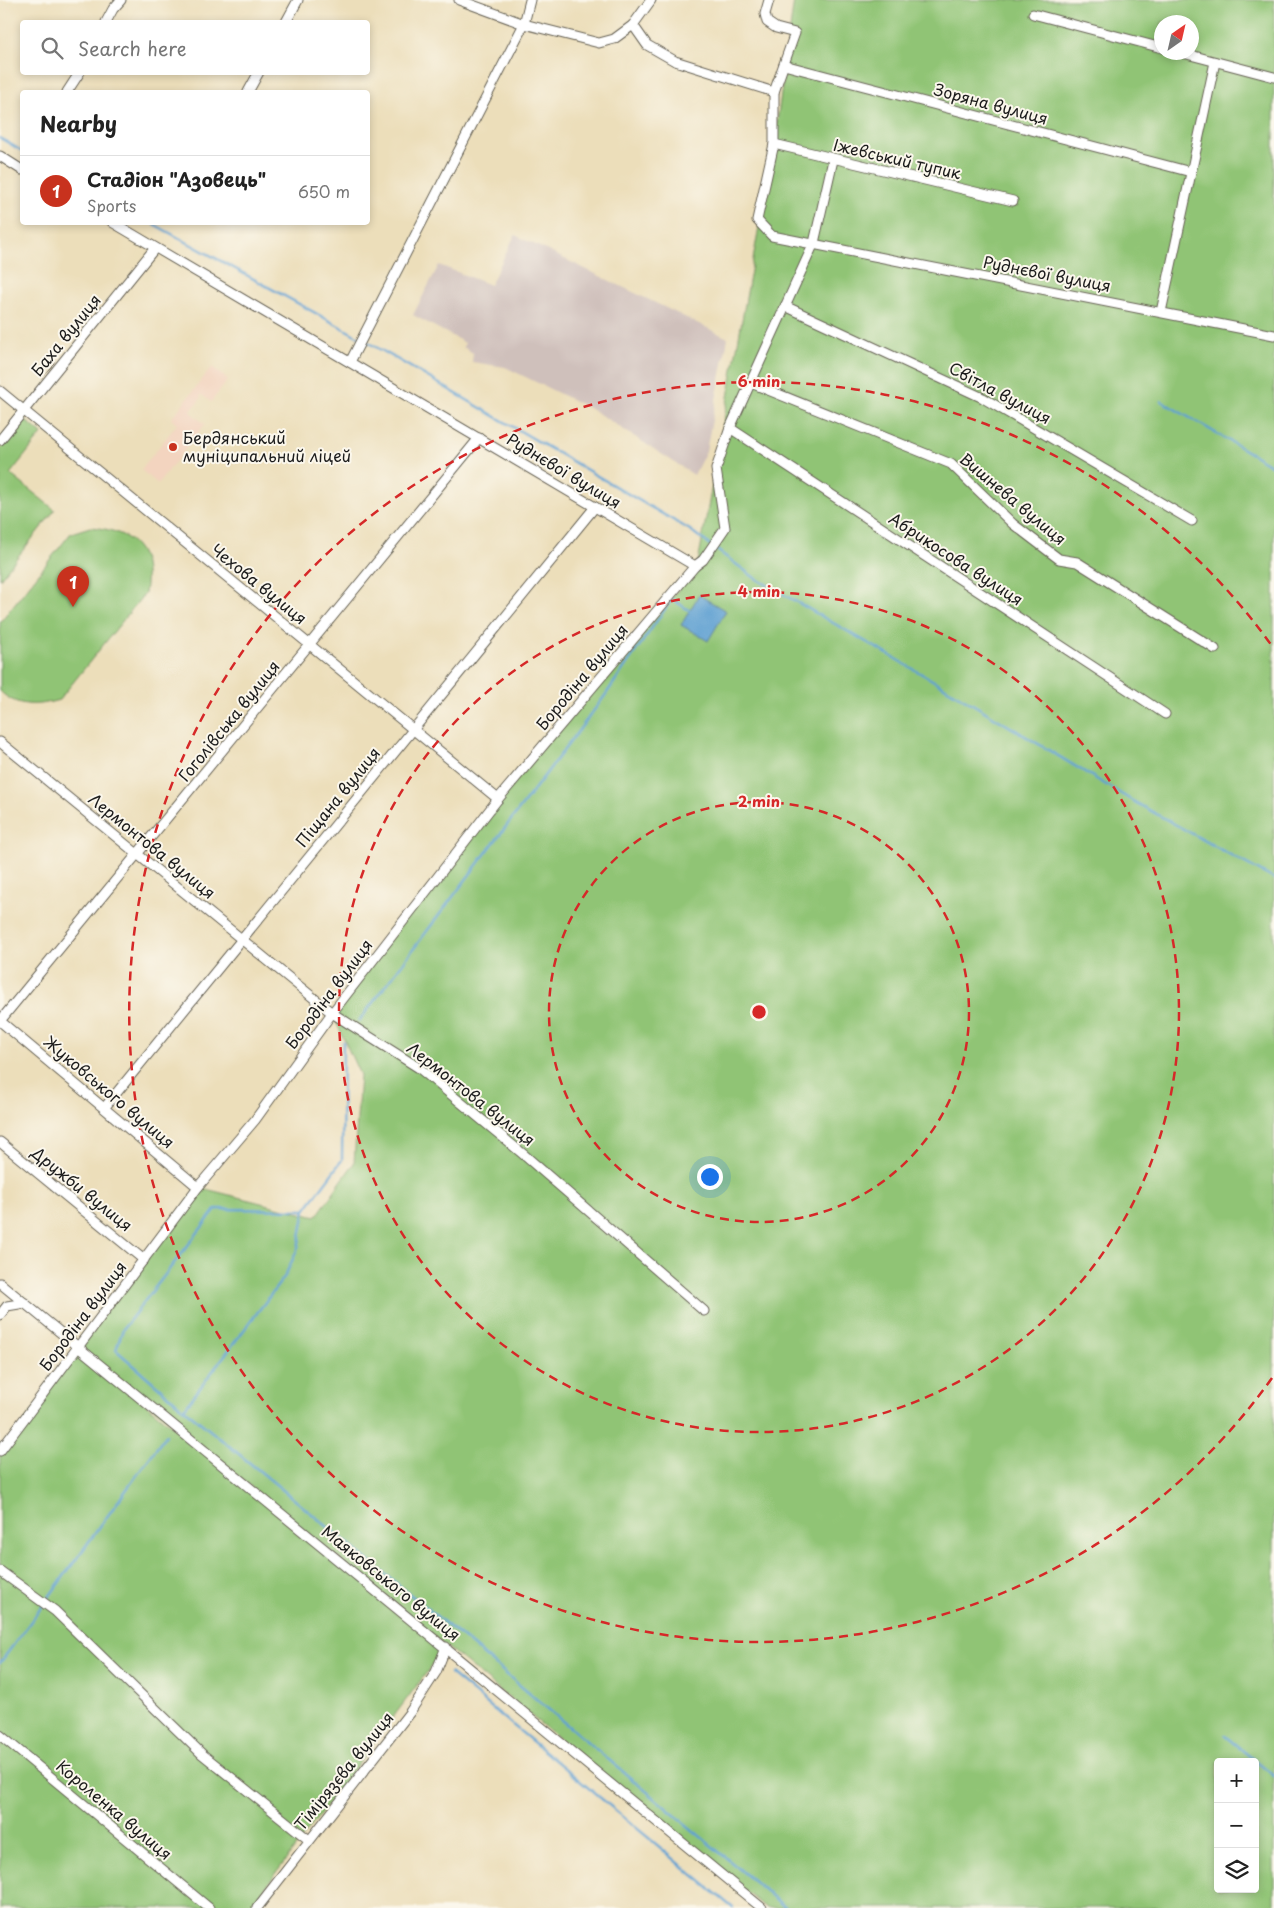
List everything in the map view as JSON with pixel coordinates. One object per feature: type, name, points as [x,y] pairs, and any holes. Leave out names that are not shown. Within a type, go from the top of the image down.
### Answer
[{"type":"street","points":[[107,20],[113,9],[122,0]]},
{"type":"street","points":[[287,20],[298,0]]},
{"type":"street","points":[[460,0],[524,24],[599,43],[614,39],[632,25],[650,0]]},
{"type":"street","points":[[350,362],[524,24],[530,0]]},
{"type":"street","name":"Руднєвої вулиця","points":[[769,0],[765,14],[767,22],[776,28],[795,33],[774,92],[774,144],[757,220],[772,236],[1274,335]]},
{"type":"street","points":[[1033,14],[1154,46]]},
{"type":"street","points":[[632,25],[647,45],[675,61],[774,92]]},
{"type":"street","points":[[1199,58],[1274,77]]},
{"type":"street","points":[[1161,312],[1215,62]]},
{"type":"street","name":"Зоряна вулиця","points":[[784,65],[1191,172]]},
{"type":"street","points":[[68,90],[78,75]]},
{"type":"street","points":[[249,90],[257,75]]},
{"type":"street","name":"Іжевський тупик","points":[[774,144],[833,160],[1013,201]]},
{"type":"street","points":[[0,156],[20,169]]},
{"type":"street","points":[[699,563],[724,528],[716,469],[730,428],[814,243],[833,160]]},
{"type":"street","name":"Руднєвої вулиця","points":[[117,225],[595,506],[699,563]]},
{"type":"street","name":"Баха вулиця","points":[[0,440],[155,248]]},
{"type":"street","name":"Світла вулиця","points":[[785,306],[982,398],[1192,522]]},
{"type":"street","name":"Вишнева вулиця","points":[[751,383],[951,464],[1013,524],[1059,559],[1077,562],[1216,648]]},
{"type":"street","name":"Чехова вулиця","points":[[0,391],[498,799]]},
{"type":"street","name":"Абрикосова вулиця","points":[[730,428],[1165,714]]},
{"type":"street","name":"Гоголівська вулиця","points":[[0,1021],[479,438]]},
{"type":"street","name":"Піщана вулиця","points":[[105,1107],[595,506]]},
{"type":"street","name":"Бородіна вулиця","points":[[0,1451],[198,1188],[255,1120],[332,1013],[498,799],[699,563]]},
{"type":"street","name":"Лермонтова вулиця","points":[[0,742],[332,1013],[419,1068],[523,1154],[704,1312]]},
{"type":"street","name":"Жуковського вулиця","points":[[0,1021],[105,1107],[198,1188]]},
{"type":"street","name":"Дружби вулиця","points":[[0,1142],[144,1260]]},
{"type":"street","name":"Маяковського вулиця","points":[[0,1283],[762,1908]]},
{"type":"street","points":[[0,1315],[7,1306],[25,1303]]},
{"type":"street","points":[[0,1572],[55,1611],[202,1754],[309,1840]]},
{"type":"street","name":"Тімірязєва вулиця","points":[[257,1908],[410,1712],[436,1672],[446,1647]]},
{"type":"street","name":"Короленка вулиця","points":[[0,1735],[209,1908]]},
{"type":"shaded area","points":[[515,235],[728,338],[706,451],[694,475],[593,410],[505,367],[472,362],[473,353],[463,347],[465,343],[413,315],[439,265],[490,285]]},
{"type":"shaded area","name":"Бердянський муніципальний ліцей","points":[[212,367],[228,380],[211,402],[202,395],[200,396],[201,398],[190,412],[205,424],[158,484],[141,470],[177,424],[171,419]]},
{"type":"green space","points":[[794,0],[1274,0],[1274,1908],[766,1908],[80,1347],[198,1187],[316,1217],[354,1163],[360,1075],[332,1013],[498,799],[697,568],[774,144]]},
{"type":"green space","points":[[24,419],[42,434],[10,474],[55,510],[0,579],[0,450]]},
{"type":"green space","points":[[90,527],[117,533],[136,545],[145,565],[145,593],[59,700],[44,704],[28,704],[6,697],[0,691],[0,622],[71,533]]},
{"type":"green space","points":[[79,1350],[445,1648],[250,1908],[0,1908],[0,1454]]},
{"type":"water","points":[[699,595],[726,611],[708,641],[681,625]]},
{"type":"waterway","points":[[0,138],[20,150]]},
{"type":"waterway","points":[[155,225],[359,337]]},
{"type":"waterway","points":[[364,340],[690,530],[710,545]]},
{"type":"waterway","points":[[1161,401],[1274,467]]},
{"type":"waterway","points":[[714,548],[755,578],[941,685],[1131,800],[1274,879]]},
{"type":"waterway","points":[[359,1021],[604,697],[672,599],[690,611]]},
{"type":"waterway","points":[[343,1042],[342,1160],[305,1210],[216,1209],[123,1329],[116,1350],[184,1409],[462,1637],[786,1908]]},
{"type":"waterway","points":[[184,1409],[285,1276],[298,1248],[305,1210]]},
{"type":"waterway","points":[[46,1601],[166,1435]]},
{"type":"waterway","points":[[0,1663],[43,1605]]},
{"type":"waterway","points":[[450,1673],[733,1908]]},
{"type":"waterway","points":[[1225,1736],[1274,1776]]},
{"type":"place","name":"Бердянський муніципальний ліцей","points":[[173,447]]},
{"type":"place","name":"Стадіон \"Азовець\"","points":[[73,607]]}]
